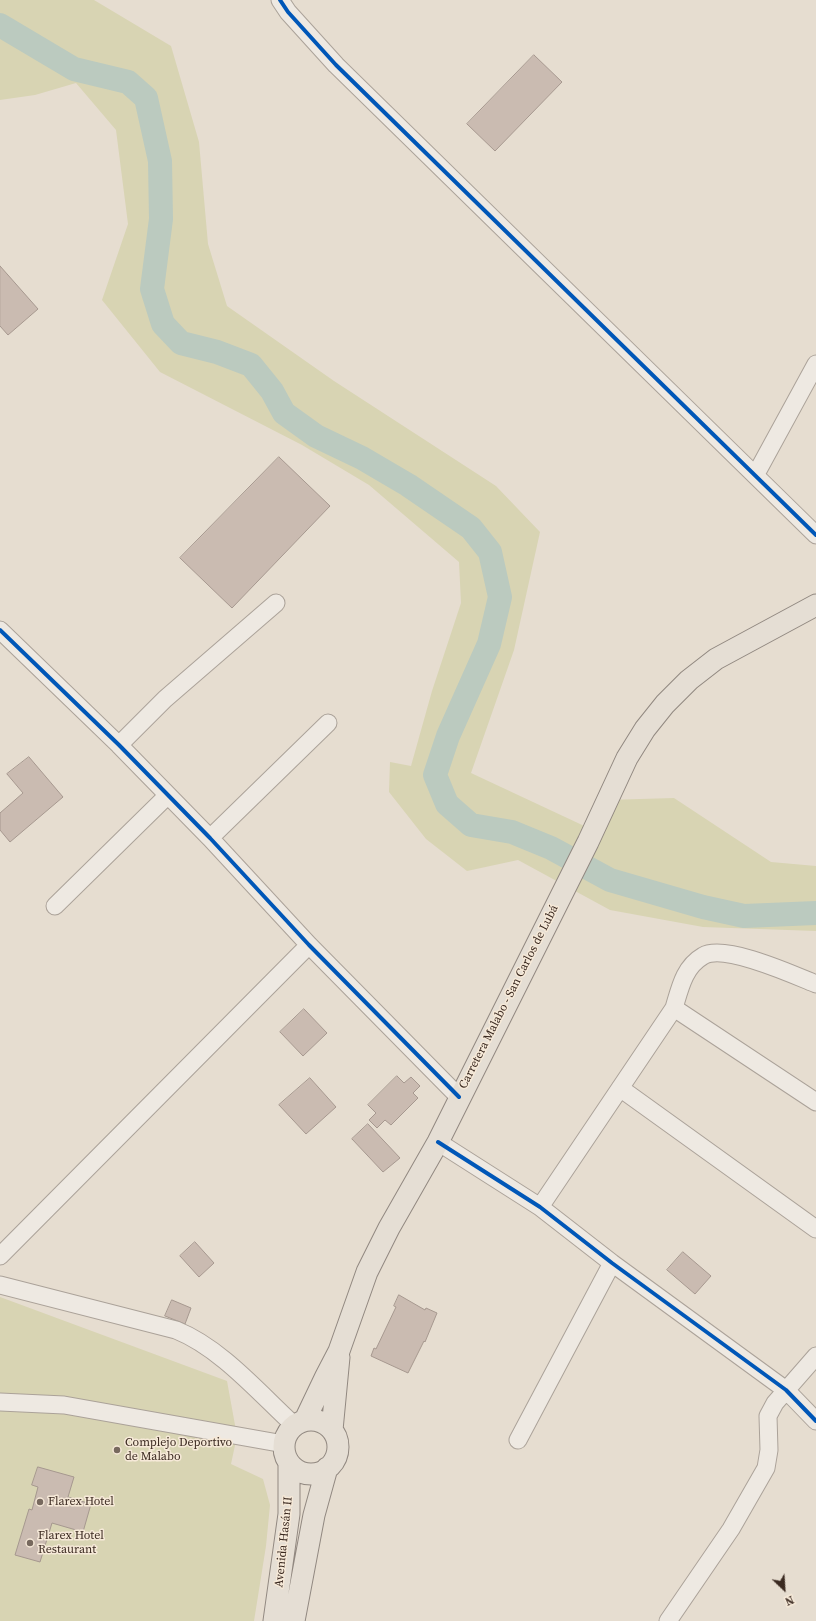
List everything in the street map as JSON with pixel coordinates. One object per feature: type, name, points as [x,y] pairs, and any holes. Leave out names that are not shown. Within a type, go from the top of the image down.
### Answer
[{"type":"main road","name":"Carretera Malabo - San Carlos de Lubá","points":[[300,1423],[339,1352],[366,1272],[438,1142],[459,1097],[588,842],[627,758],[645,730],[665,704],[690,680],[716,659],[816,604]]},
{"type":"main road","name":"Carretera Malabo - San Carlos de Lubá","points":[[332,1430],[336,1401],[339,1352]]},
{"type":"main road","points":[[300,1423],[323,1423],[332,1430],[337,1441],[336,1453],[334,1459],[327,1468],[316,1473],[304,1472],[293,1467],[287,1453],[287,1434],[300,1423]]},
{"type":"main road","name":"Avenida Hasán II","points":[[274,1621],[289,1514],[287,1453]]},
{"type":"main road","name":"Avenida Hasán II","points":[[294,1621],[314,1515],[327,1468]]},
{"type":"street","points":[[280,0],[288,12],[336,65],[756,474],[816,535]]},
{"type":"street","points":[[756,474],[816,364]]},
{"type":"street","points":[[119,745],[165,699],[276,603]]},
{"type":"street","points":[[0,630],[119,745],[210,838],[308,945],[459,1097]]},
{"type":"street","points":[[210,838],[328,723]]},
{"type":"street","points":[[55,906],[168,795]]},
{"type":"street","points":[[0,1256],[308,945]]},
{"type":"street","points":[[540,1207],[674,1008],[682,980],[694,964],[704,955],[716,953],[769,964],[816,984]]},
{"type":"street","points":[[674,1008],[816,1102]]},
{"type":"street","points":[[620,1088],[816,1229]]},
{"type":"street","points":[[438,1142],[540,1207],[612,1263],[786,1390],[816,1421]]},
{"type":"street","points":[[518,1440],[612,1263]]},
{"type":"street","points":[[0,1285],[176,1330],[193,1336],[300,1423]]},
{"type":"street","points":[[668,1621],[731,1529],[766,1468],[769,1450],[768,1416],[775,1403],[816,1356]]},
{"type":"street","points":[[0,1402],[64,1405],[287,1453]]},
{"type":"shaded area","points":[[0,0],[94,0],[171,46],[199,142],[208,244],[227,306],[334,381],[496,486],[540,532],[514,650],[471,773],[595,831],[606,800],[674,798],[771,862],[816,866],[816,931],[703,927],[610,910],[518,860],[467,871],[426,839],[389,792],[390,762],[411,766],[432,691],[461,603],[459,562],[369,485],[302,445],[160,372],[102,300],[128,224],[116,130],[76,83],[35,95],[0,100]]},
{"type":"shaded area","name":"Complejo Deportivo de Malabo","points":[[0,1297],[227,1381],[237,1436],[231,1464],[263,1479],[270,1505],[266,1546],[254,1621],[0,1621]]},
{"type":"building","points":[[534,55],[562,82],[495,151],[467,124]]},
{"type":"building","points":[[0,266],[38,309],[8,335],[0,326]]},
{"type":"building","points":[[279,457],[330,506],[232,608],[180,558]]},
{"type":"building","points":[[29,757],[63,797],[10,842],[0,830],[0,813],[23,793],[7,774]]},
{"type":"building","points":[[304,1009],[327,1033],[303,1056],[280,1032]]},
{"type":"building","points":[[397,1076],[404,1083],[411,1077],[420,1086],[413,1093],[418,1098],[391,1125],[385,1120],[377,1128],[369,1120],[376,1113],[368,1105]]},
{"type":"building","points":[[310,1078],[336,1107],[306,1134],[279,1105]]},
{"type":"building","points":[[368,1124],[400,1158],[383,1172],[352,1139]]},
{"type":"building","points":[[195,1242],[214,1263],[199,1277],[180,1256]]},
{"type":"building","points":[[683,1252],[711,1276],[695,1294],[667,1270]]},
{"type":"building","points":[[399,1295],[425,1310],[426,1308],[437,1313],[425,1342],[424,1341],[408,1373],[371,1356],[374,1348],[376,1349],[396,1307],[394,1306]]},
{"type":"building","points":[[172,1300],[191,1308],[185,1324],[165,1316]]},
{"type":"building","points":[[38,1467],[74,1477],[68,1497],[91,1504],[83,1532],[52,1523],[40,1562],[15,1555],[29,1509],[32,1510],[38,1487],[32,1485]]},
{"type":"waterway","points":[[0,25],[74,69],[128,82],[146,98],[160,161],[161,219],[152,289],[163,324],[181,343],[217,352],[251,365],[272,391],[284,413],[316,436],[362,458],[408,485],[471,528],[490,552],[500,597],[489,644],[448,736],[435,775],[447,804],[471,825],[512,832],[551,848],[610,880],[703,907],[744,916],[816,913]]},
{"type":"cycle path","points":[[280,0],[288,12],[336,65],[816,535]]},
{"type":"cycle path","points":[[0,630],[119,745],[210,838],[309,945],[459,1097]]},
{"type":"cycle path","points":[[438,1142],[540,1207],[612,1263],[786,1390],[816,1421]]},
{"type":"place","name":"Complejo Deportivo de Malabo","points":[[117,1450]]},
{"type":"place","name":"Flarex Hotel","points":[[40,1502]]},
{"type":"place","name":"Flarex Hotel Restaurant","points":[[30,1543]]}]
